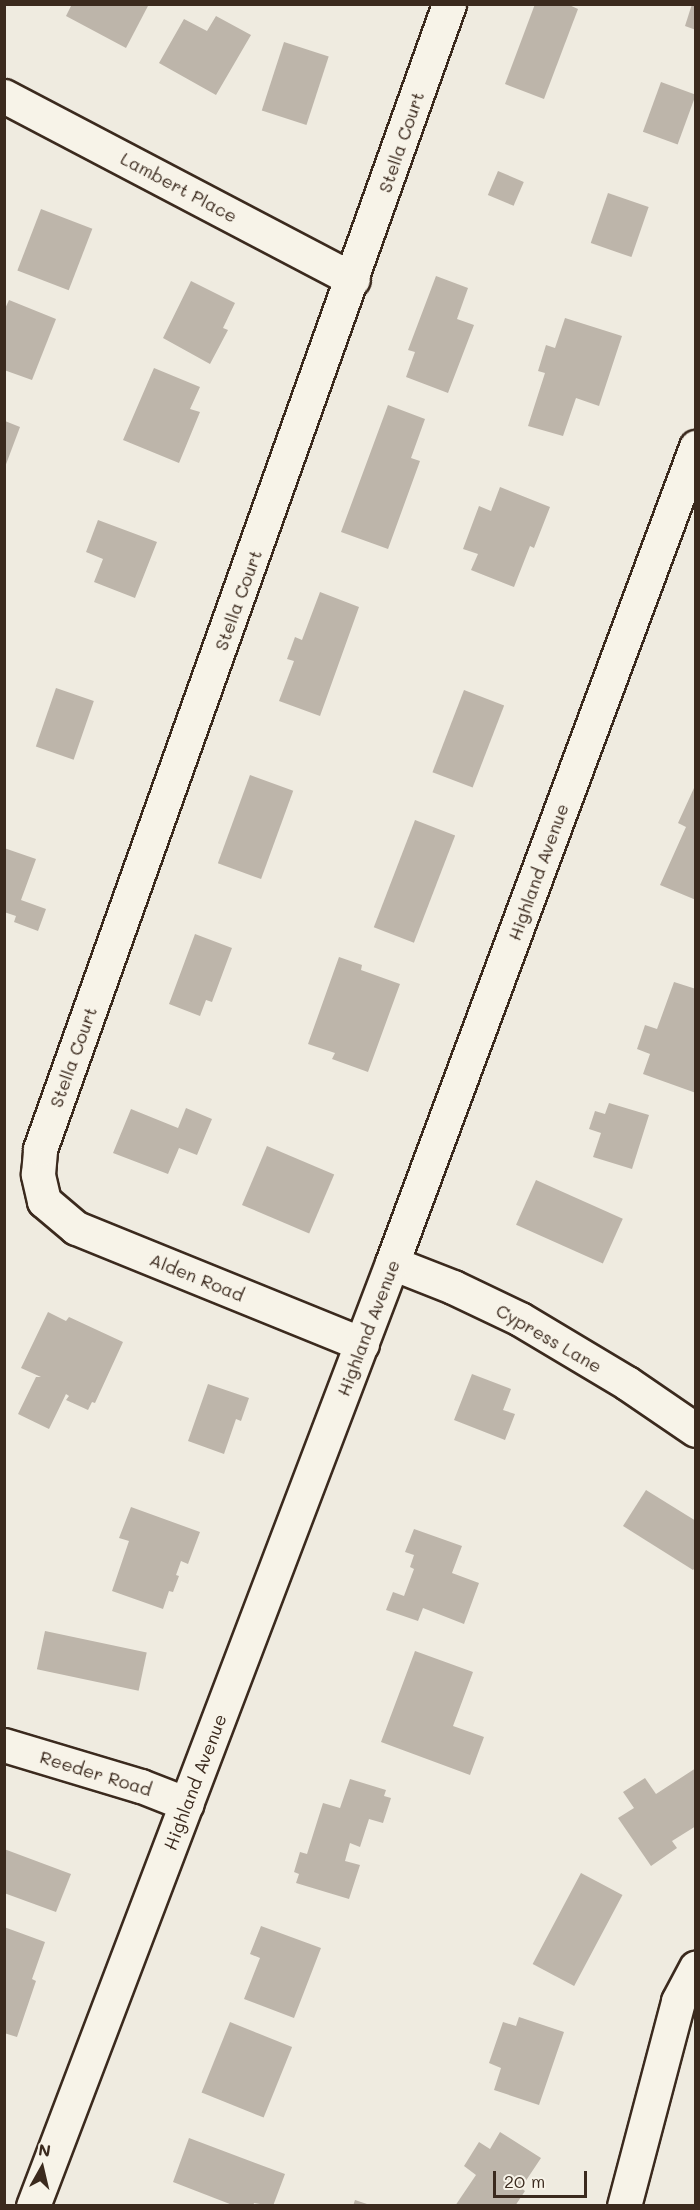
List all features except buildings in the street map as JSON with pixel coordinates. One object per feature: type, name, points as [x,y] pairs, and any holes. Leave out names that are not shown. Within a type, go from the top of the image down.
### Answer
[{"type":"street","name":"Stella Court","points":[[43,1196],[38,1174],[40,1149],[353,279],[449,4]]},
{"type":"street","name":"Lambert Place","points":[[5,97],[353,279]]},
{"type":"street","name":"Highland Avenue","points":[[33,2205],[362,1344],[696,447]]},
{"type":"street","name":"Alden Road","points":[[43,1196],[44,1201],[76,1228],[362,1344]]},
{"type":"street","name":"Cypress Lane","points":[[392,1263],[453,1287],[520,1319],[627,1383],[696,1430]]},
{"type":"street","name":"Reeder Road","points":[[4,1745],[141,1786],[187,1804]]},
{"type":"street","points":[[624,2205],[678,2001],[696,1967]]}]
